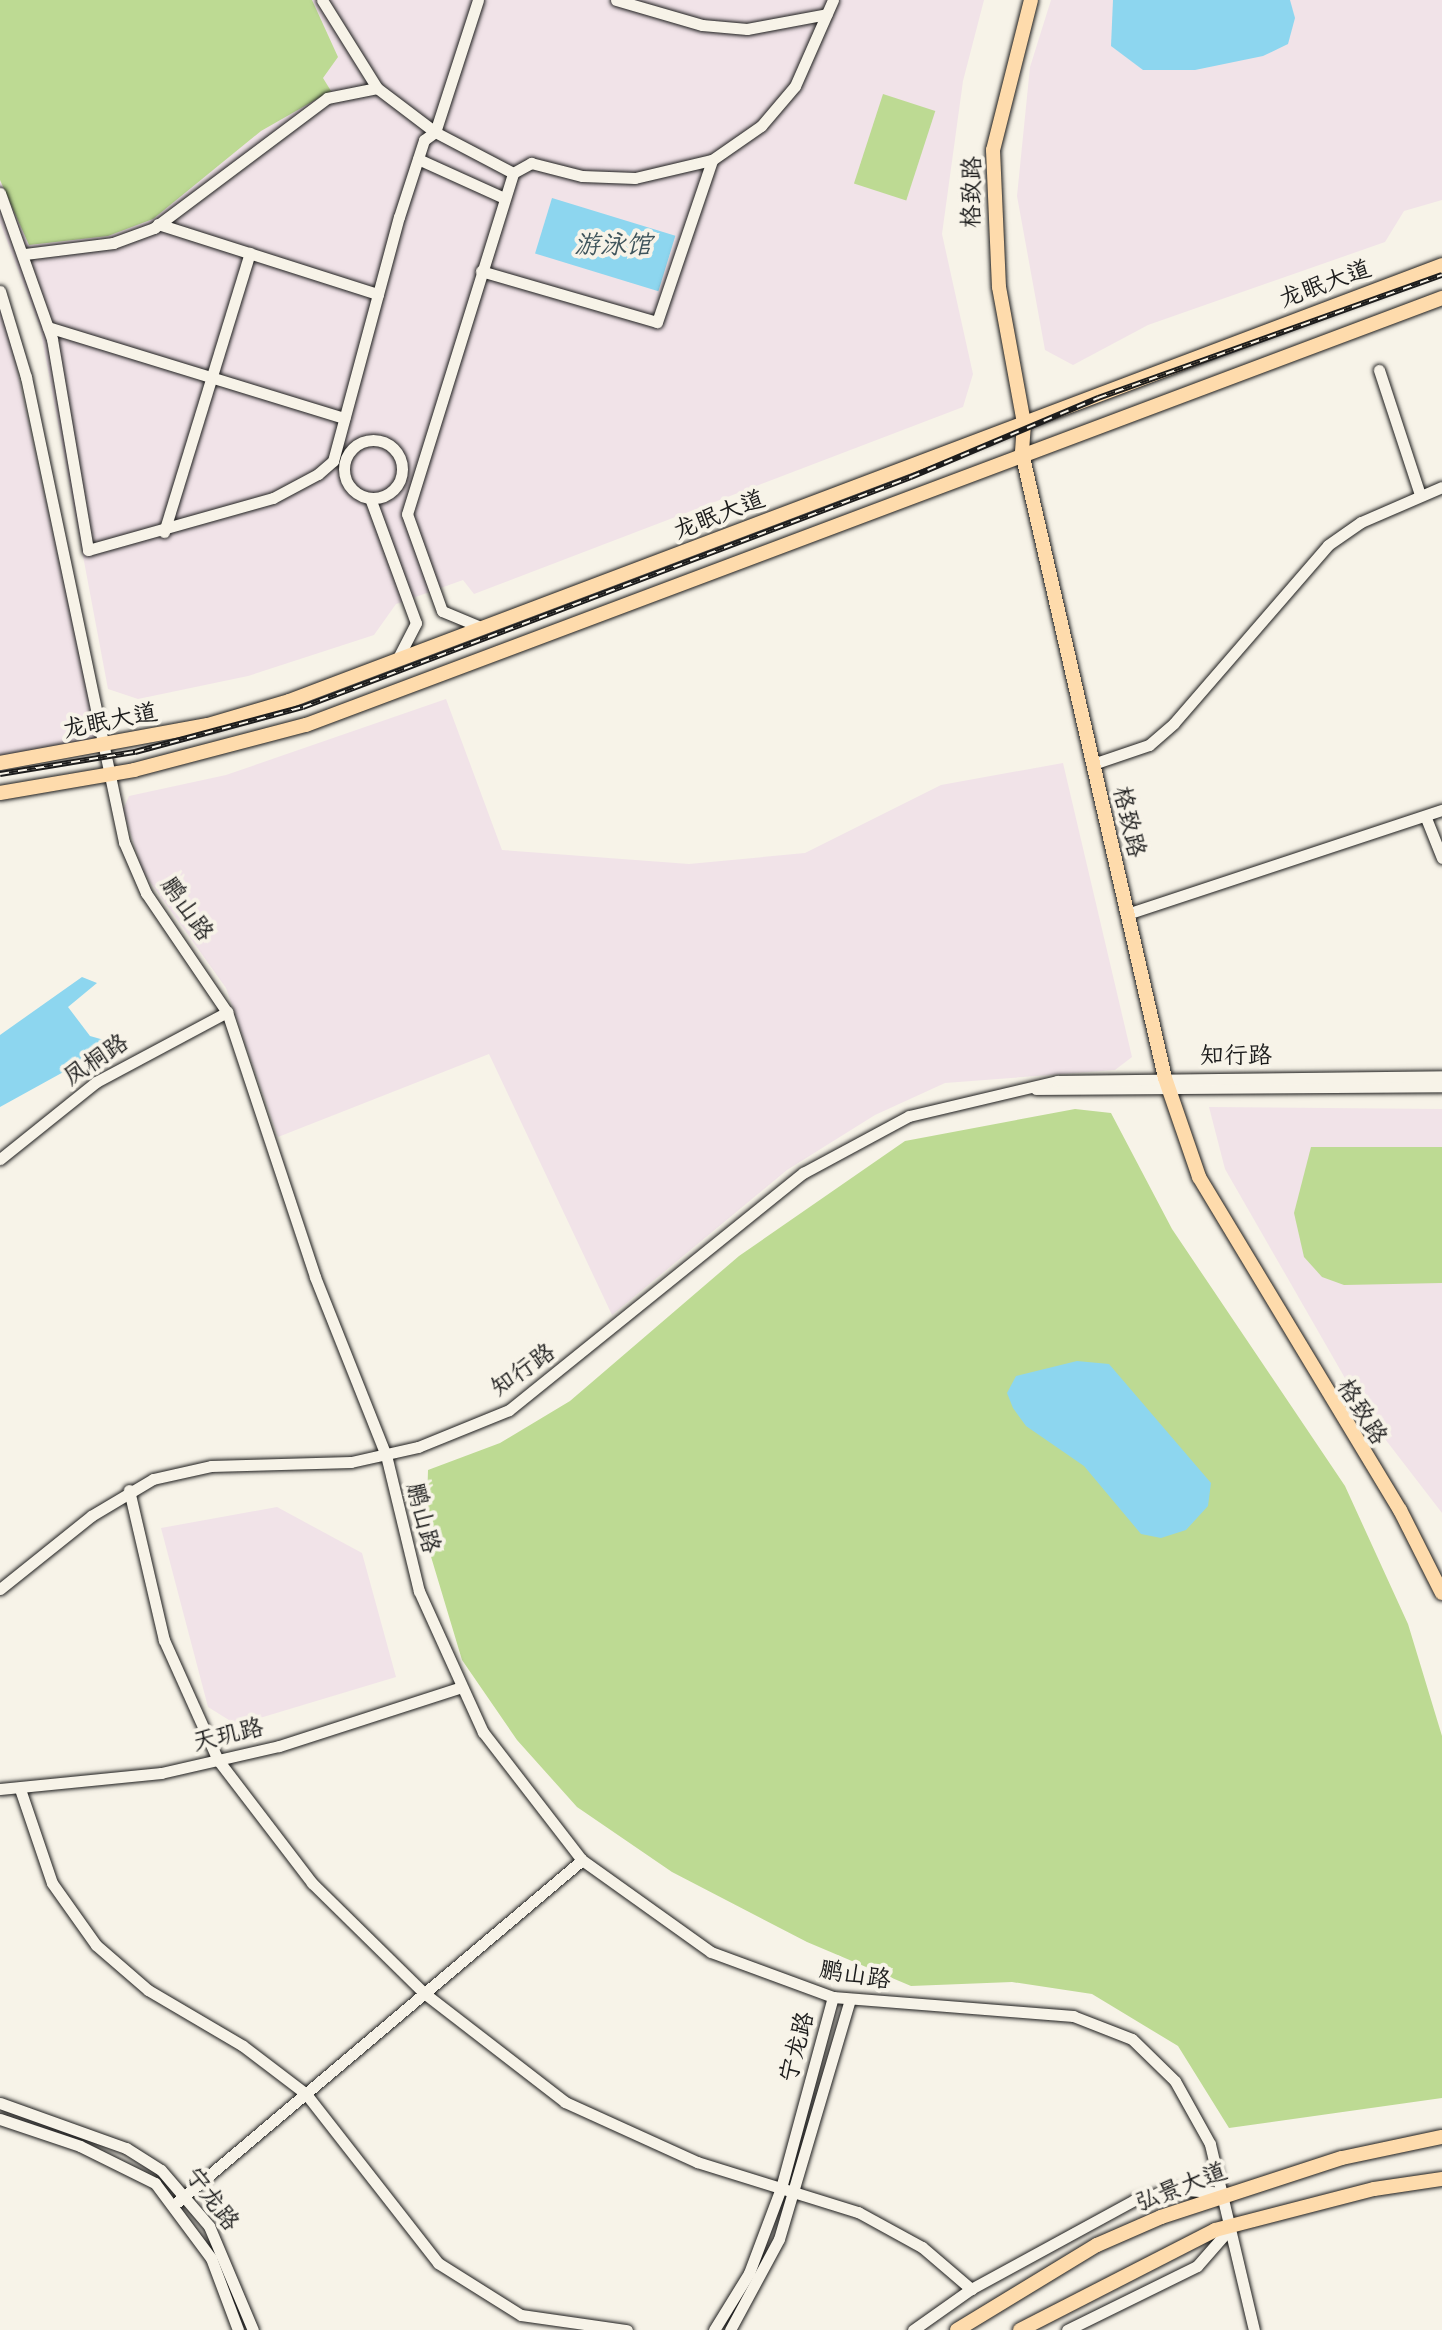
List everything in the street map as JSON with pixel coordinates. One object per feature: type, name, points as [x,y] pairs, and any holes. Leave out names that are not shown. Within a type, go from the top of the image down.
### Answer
[{"type":"main road","name":"格致路","points":[[1031,0],[1001,108],[990,186],[999,287],[1024,423],[1022,453],[1167,1084],[1212,1202],[1400,1510],[1442,1593]]},
{"type":"main road","name":"龙眠大道","points":[[0,763],[208,725],[397,660],[1442,265]]},
{"type":"main road","points":[[0,793],[106,776],[306,725],[1022,453],[1442,298]]},
{"type":"main road","name":"弘景大道","points":[[957,2330],[1097,2245],[1224,2193],[1442,2137]]},
{"type":"main road","points":[[1020,2330],[1233,2224],[1442,2179]]},
{"type":"street","points":[[322,0],[377,88],[435,132],[513,173]]},
{"type":"street","points":[[397,660],[416,623],[370,498],[348,483],[339,463],[344,418],[418,159],[435,132],[478,0]]},
{"type":"street","points":[[616,0],[747,29],[827,14]]},
{"type":"street","points":[[483,628],[442,611],[407,514],[513,173],[531,163],[582,176],[635,178],[712,160],[761,126],[795,86],[833,0]]},
{"type":"street","points":[[25,254],[113,243],[158,224],[327,98],[377,88]]},
{"type":"street","points":[[418,159],[504,198]]},
{"type":"street","points":[[481,271],[657,322],[712,160]]},
{"type":"street","points":[[0,193],[25,254],[48,327],[88,550],[164,532],[273,498],[339,463],[360,444],[378,441],[395,450],[401,478],[389,494],[370,498]]},
{"type":"street","points":[[158,224],[378,294]]},
{"type":"street","points":[[164,532],[250,253]]},
{"type":"street","name":"鹏山路","points":[[0,291],[26,377],[106,776],[146,893],[227,1012],[315,1277],[386,1455],[419,1591],[459,1688],[523,1790],[582,1860],[711,1952],[833,1997],[1032,2011],[1108,2026],[1175,2081],[1210,2144],[1233,2224],[1254,2330]]},
{"type":"street","points":[[48,327],[344,418]]},
{"type":"street","points":[[1379,370],[1420,495]]},
{"type":"street","points":[[401,478],[417,483]]},
{"type":"street","points":[[1093,764],[1149,745],[1328,545],[1420,495],[1442,487]]},
{"type":"street","points":[[1127,914],[1426,818],[1442,810]]},
{"type":"street","points":[[1426,818],[1442,858]]},
{"type":"street","name":"凤桐路","points":[[0,1159],[108,1075],[227,1012]]},
{"type":"street","name":"知行路","points":[[0,1589],[129,1490],[180,1470],[386,1455],[509,1410],[803,1173],[865,1136],[959,1101],[1032,1088],[1442,1076]]},
{"type":"street","name":"知行路","points":[[1167,1084],[1442,1086]]},
{"type":"street","points":[[129,1490],[164,1640],[218,1760],[303,1873],[424,1993],[565,2102],[644,2140],[795,2192],[890,2229],[971,2289]]},
{"type":"street","name":"天玑路","points":[[0,1789],[20,1789],[218,1760],[459,1688]]},
{"type":"street","points":[[20,1789],[52,1883],[96,1945],[148,1990],[243,2046],[306,2094],[346,2138],[418,2244],[466,2285],[545,2322],[627,2330]]},
{"type":"street","points":[[175,2204],[582,1860]]},
{"type":"street","name":"宁龙路","points":[[714,2330],[749,2273],[781,2188],[833,1997]]},
{"type":"street","name":"宁龙路","points":[[730,2330],[764,2274],[795,2192],[850,1999]]},
{"type":"street","name":"宁龙路","points":[[0,2103],[126,2148],[188,2196],[228,2261],[253,2330]]},
{"type":"street","name":"宁龙路","points":[[0,2119],[106,2157],[155,2183],[175,2204],[211,2258],[238,2330]]},
{"type":"street","points":[[913,2330],[971,2289],[1134,2200],[1175,2189],[1224,2193]]},
{"type":"street","points":[[1067,2330],[1197,2266],[1233,2224]]},
{"type":"shaded area","points":[[0,0],[984,0],[963,81],[942,234],[973,374],[963,407],[474,594],[463,580],[396,604],[374,635],[248,676],[138,699],[108,689],[40,327],[0,222]]},
{"type":"shaded area","points":[[1051,0],[1442,0],[1442,200],[1404,211],[1385,242],[1148,325],[1073,365],[1045,350],[1017,196],[1030,67]]},
{"type":"shaded area","points":[[0,292],[100,746],[0,763]]},
{"type":"shaded area","points":[[446,699],[502,850],[689,864],[805,853],[941,785],[1063,763],[1132,1057],[1115,1070],[945,1083],[875,1115],[787,1170],[612,1315],[489,1054],[278,1137],[226,988],[143,872],[123,810],[129,796],[226,775]]},
{"type":"shaded area","points":[[1209,1107],[1442,1109],[1442,1513],[1365,1413],[1225,1169]]},
{"type":"shaded area","points":[[277,1507],[362,1553],[396,1677],[237,1725],[208,1707],[161,1528]]},
{"type":"green space","points":[[0,0],[312,0],[338,57],[323,78],[331,91],[261,131],[153,219],[108,236],[29,245],[0,180]]},
{"type":"green space","points":[[883,94],[935,111],[906,200],[854,183]]},
{"type":"green space","points":[[1075,1109],[1111,1113],[1172,1229],[1345,1486],[1408,1624],[1442,1736],[1442,2098],[1229,2128],[1178,2046],[1092,1994],[1012,1982],[911,1986],[807,1942],[672,1872],[577,1807],[517,1740],[462,1660],[426,1540],[428,1470],[500,1443],[570,1401],[739,1256],[905,1141]]},
{"type":"green space","points":[[1311,1147],[1442,1147],[1442,1283],[1344,1285],[1322,1277],[1304,1257],[1294,1213]]},
{"type":"water","points":[[1113,0],[1290,0],[1295,18],[1288,44],[1263,56],[1195,70],[1143,70],[1111,46]]},
{"type":"water","name":"游泳馆","points":[[552,198],[675,236],[658,291],[535,253]]},
{"type":"water","points":[[82,977],[97,983],[68,1007],[90,1036],[104,1040],[87,1059],[0,1107],[0,1035]]},
{"type":"water","points":[[1077,1361],[1109,1364],[1211,1483],[1208,1506],[1186,1530],[1161,1538],[1141,1534],[1084,1466],[1026,1426],[1013,1408],[1007,1393],[1016,1376]]},
{"type":"railway","points":[[0,774],[135,752],[303,707],[911,477],[1098,398],[1442,275]]}]
